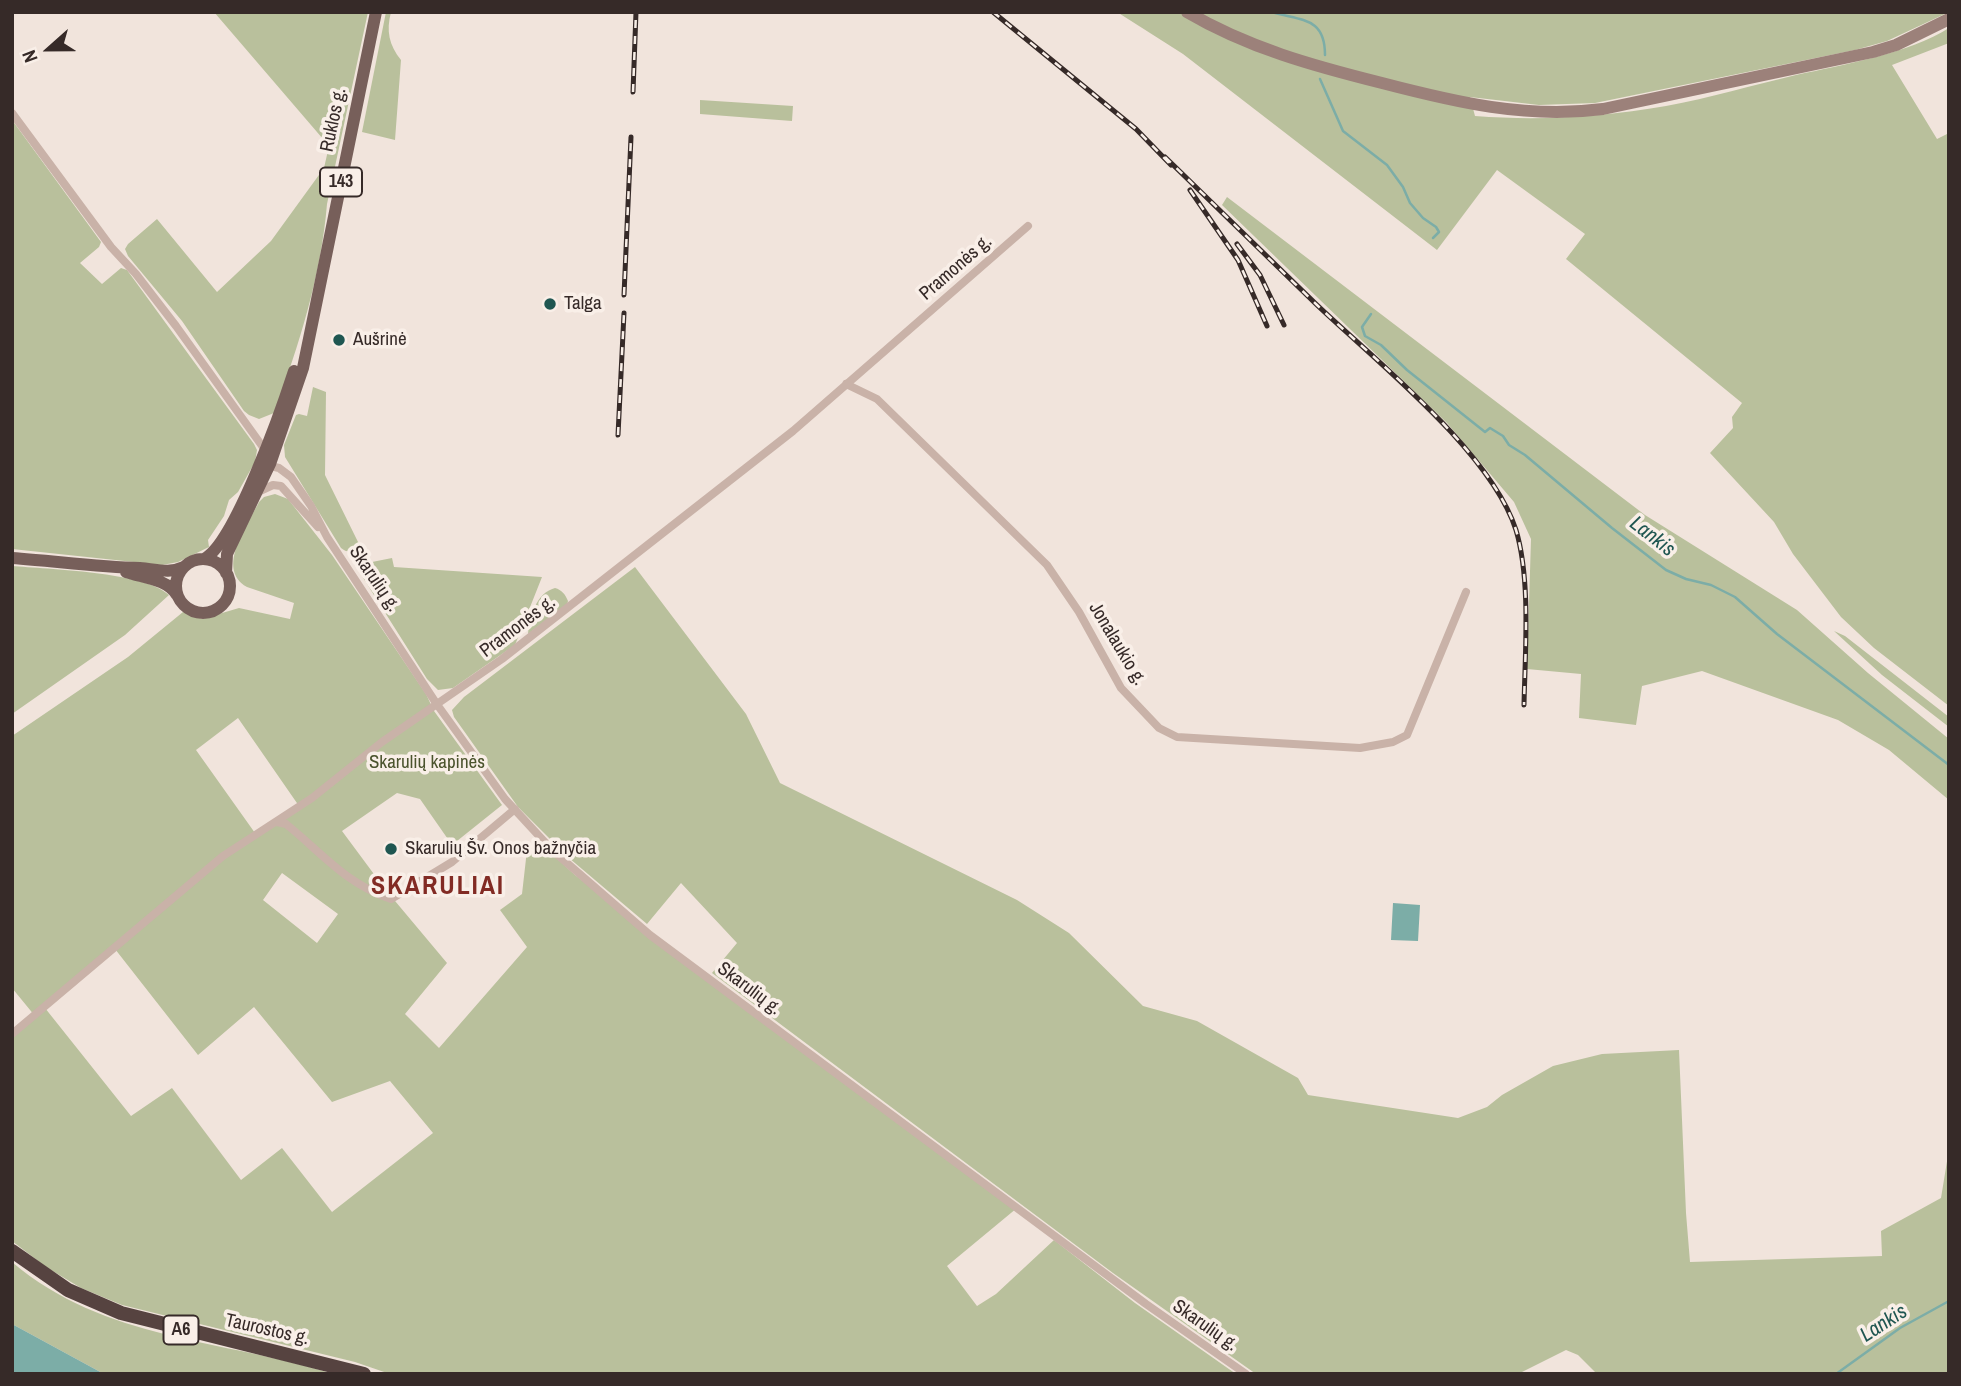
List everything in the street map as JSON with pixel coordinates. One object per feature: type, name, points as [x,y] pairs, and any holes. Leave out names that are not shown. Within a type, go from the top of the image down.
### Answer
[{"type":"highway","name":"Taurostos g.","points":[[12,1251],[68,1290],[121,1313],[364,1374]]},
{"type":"main road","name":"Ruklos g.","points":[[313,318],[376,12]]},
{"type":"main road","points":[[1187,12],[1236,38],[1300,62],[1460,102],[1513,111],[1545,113],[1602,109],[1853,57],[1896,45],[1949,19]]},
{"type":"main road","name":"143","points":[[12,558],[116,569],[167,571],[204,559],[218,549],[257,470],[313,318]]},
{"type":"main road","name":"143","points":[[116,569],[165,583],[172,587],[180,601],[192,611],[207,613],[221,606],[230,587],[225,564],[227,554],[270,464],[303,368],[313,318]]},
{"type":"main road","points":[[204,559],[217,563],[226,573]]},
{"type":"main road","points":[[177,595],[176,580],[184,567]]},
{"type":"street","points":[[12,113],[111,247],[136,274],[176,326],[265,450]]},
{"type":"street","name":"Pramonės g.","points":[[12,1034],[223,856],[261,829],[277,822],[436,702],[487,670],[793,431],[1028,226]]},
{"type":"street","name":"Jonalaukio g.","points":[[846,384],[877,399],[1047,565],[1079,612],[1121,688],[1159,728],[1177,737],[1360,748],[1407,735],[1466,592]]},
{"type":"street","points":[[257,470],[270,464]]},
{"type":"street","name":"Skarulių g.","points":[[270,464],[291,477],[311,506],[327,537],[436,702],[514,809],[552,850],[650,935],[1146,1304],[1246,1374]]},
{"type":"street","name":"Skarulių g.","points":[[258,492],[265,487],[281,486],[327,537]]},
{"type":"street","points":[[277,822],[286,824],[346,877],[368,892],[391,899],[452,862],[514,809]]},
{"type":"green space","points":[[214,12],[368,12],[327,204],[320,257],[308,310],[274,413],[259,419],[244,411],[182,321],[125,249],[157,219],[217,292],[271,241],[324,168],[329,146]]},
{"type":"green space","points":[[386,12],[391,12],[390,38],[401,60],[395,140],[362,132]]},
{"type":"green space","points":[[1117,12],[1949,12],[1887,41],[1855,50],[1595,103],[1539,105],[1470,97],[1475,116],[1547,118],[1642,110],[1875,57],[1933,37],[1949,28],[1949,43],[1892,65],[1937,139],[1949,133],[1949,706],[1874,648],[1841,617],[1793,554],[1774,522],[1710,453],[1733,428],[1732,417],[1742,403],[1566,259],[1585,234],[1497,170],[1437,250],[1183,54]]},
{"type":"green space","points":[[700,100],[793,106],[792,121],[700,114]]},
{"type":"green space","points":[[12,120],[101,242],[99,247],[80,263],[102,284],[121,268],[127,270],[257,450],[255,462],[238,492],[229,500],[224,516],[208,540],[209,547],[178,562],[162,565],[12,549]]},
{"type":"green space","points":[[1227,197],[1645,515],[1797,610],[1949,739],[1949,800],[1889,750],[1838,720],[1702,671],[1642,686],[1636,725],[1579,718],[1581,674],[1527,669],[1531,539],[1514,502],[1447,423],[1222,205]]},
{"type":"green space","points":[[313,387],[326,392],[325,475],[359,544],[359,549],[354,551],[341,548],[285,457],[284,445],[296,415],[307,416]]},
{"type":"green space","name":"Skarulių kapinės","points":[[275,494],[288,499],[332,555],[426,694],[434,711],[502,805],[452,845],[420,799],[397,793],[342,831],[385,889],[447,963],[405,1014],[439,1048],[527,947],[500,910],[522,894],[527,850],[537,840],[575,875],[1017,1208],[947,1266],[977,1306],[996,1294],[1054,1240],[1135,1303],[1236,1374],[390,1374],[355,1362],[122,1305],[81,1288],[46,1267],[12,1241],[12,1034],[35,1016],[12,988],[12,736],[128,657],[183,612],[202,619],[239,608],[290,619],[294,603],[247,587],[238,579],[234,569],[234,558],[242,534],[264,497]],"holes":[[[238,718],[299,806],[255,833],[196,750]],[[282,873],[338,914],[317,943],[263,900]],[[115,949],[198,1055],[254,1007],[332,1102],[390,1081],[433,1133],[332,1212],[282,1148],[241,1180],[172,1088],[131,1116],[45,1008]]]},
{"type":"green space","points":[[392,558],[394,567],[542,577],[515,645],[453,688],[438,690],[427,679],[360,573],[362,564]]},
{"type":"green space","points":[[12,566],[71,570],[118,577],[157,587],[169,595],[125,635],[12,714]]},
{"type":"green space","points":[[635,567],[746,714],[780,783],[1017,900],[1069,933],[1143,1006],[1197,1021],[1298,1078],[1308,1095],[1458,1118],[1487,1107],[1502,1095],[1553,1066],[1602,1054],[1679,1050],[1690,1262],[1882,1256],[1881,1231],[1941,1198],[1949,1149],[1949,1374],[1597,1374],[1578,1355],[1566,1350],[1518,1374],[1256,1374],[1113,1273],[712,973],[737,943],[681,883],[647,924],[569,858],[518,807],[454,717],[452,710],[464,697]]},
{"type":"green space","points":[[555,588],[564,594],[567,605],[528,634],[532,613],[539,600]]},
{"type":"green space","points":[[1834,631],[1845,636],[1949,717],[1949,727],[1882,675]]},
{"type":"green space","points":[[12,1262],[48,1288],[86,1308],[125,1323],[333,1374],[104,1374],[12,1324]]},
{"type":"water","points":[[1393,903],[1420,905],[1418,941],[1391,940]]},
{"type":"water","points":[[12,1324],[104,1374],[12,1374]]},
{"type":"waterway","name":"Lankis","points":[[1272,12],[1302,20],[1316,27],[1324,43],[1325,55]]},
{"type":"waterway","name":"Lankis","points":[[1320,79],[1343,131],[1387,165],[1403,187],[1410,203],[1423,218],[1436,227],[1439,232],[1433,238]]},
{"type":"waterway","name":"Lankis","points":[[1371,314],[1362,327],[1365,336],[1381,345],[1407,370],[1485,432],[1490,428],[1503,436],[1509,445],[1525,455],[1666,570],[1686,579],[1711,585],[1735,597],[1777,634],[1949,765]]},
{"type":"waterway","name":"Lankis","points":[[1836,1374],[1900,1328],[1949,1301]]},
{"type":"railway","points":[[633,92],[636,12]]},
{"type":"railway","points":[[993,12],[1136,129],[1171,165]]},
{"type":"railway","points":[[624,295],[631,137]]},
{"type":"railway","points":[[1165,157],[1430,410],[1483,470],[1503,500],[1516,530],[1524,571],[1524,705]]},
{"type":"railway","points":[[1190,190],[1238,260],[1267,326]]},
{"type":"railway","points":[[1237,244],[1260,275],[1284,325]]},
{"type":"railway","points":[[618,435],[624,313]]},
{"type":"place","name":"Talga","points":[[550,304]]},
{"type":"place","name":"Aušrinė","points":[[339,340]]},
{"type":"place","name":"Skarulių Šv. Onos bažnyčia","points":[[391,849]]},
{"type":"district","name":"SKARULIAI","points":[[438,887]]}]
